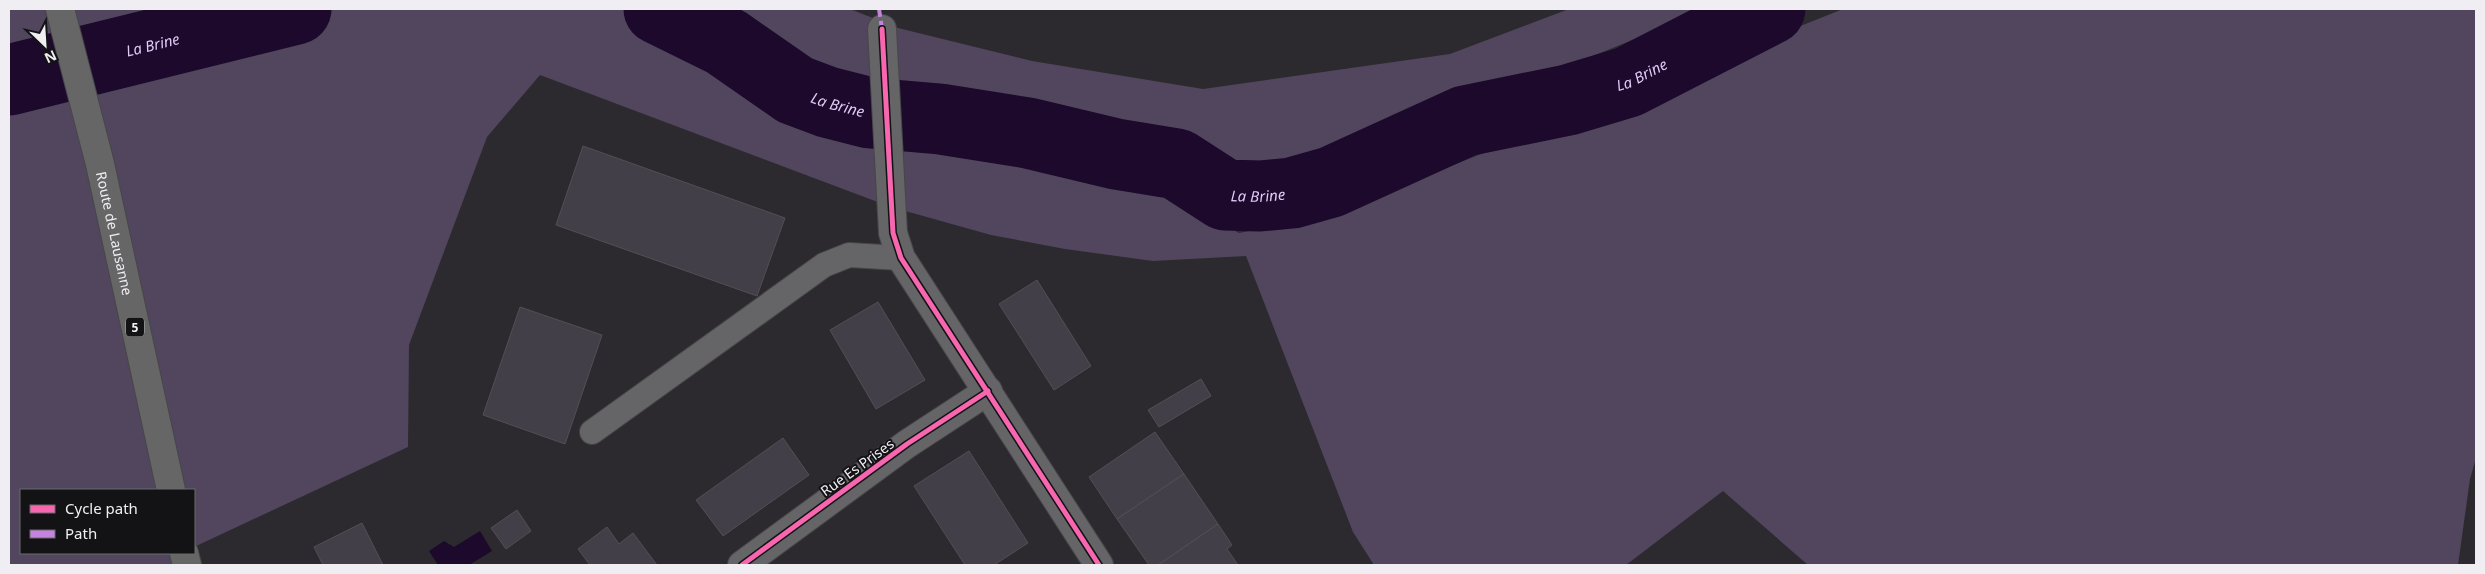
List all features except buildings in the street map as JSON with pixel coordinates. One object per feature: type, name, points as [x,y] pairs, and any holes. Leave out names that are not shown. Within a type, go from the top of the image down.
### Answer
[{"type":"main road","name":"Route de Lausanne","points":[[60,9],[100,164],[170,489]]},
{"type":"street","points":[[882,29],[893,233],[901,258],[1099,565]]},
{"type":"street","name":"Rue Es Prises","points":[[742,565],[907,444],[988,391]]},
{"type":"lane","points":[[592,432],[824,265],[849,255],[901,258]]},
{"type":"shaded area","points":[[9,9],[850,9],[898,28],[1032,61],[1203,89],[1450,54],[1569,9],[1708,9],[1571,65],[1434,113],[1349,157],[1217,163],[1219,222],[1239,233],[1284,224],[1361,202],[1843,9],[2476,9],[2476,458],[2470,479],[2458,565],[1808,565],[1723,491],[1626,565],[1374,565],[1353,532],[1246,256],[1153,261],[1065,249],[991,235],[891,207],[540,75],[487,137],[409,345],[408,447],[195,547],[195,489],[20,489],[20,554],[184,554],[187,565],[9,565]]},
{"type":"shaded area","points":[[480,531],[492,551],[469,565],[438,565],[429,551],[444,541],[454,547]]},
{"type":"waterway","name":"La Brine","points":[[9,80],[296,9]]},
{"type":"waterway","name":"La Brine","points":[[659,9],[726,42],[795,90],[827,102],[870,113],[940,119],[1028,133],[1116,154],[1177,164],[1225,195],[1260,196],[1292,193],[1331,182],[1465,121],[1568,100],[1628,82],[1770,9]]},
{"type":"marked path","points":[[879,9],[882,29]]},
{"type":"cycle path","points":[[882,29],[893,233],[901,258],[1099,565]]},
{"type":"cycle path","points":[[742,565],[907,444],[988,391]]}]
